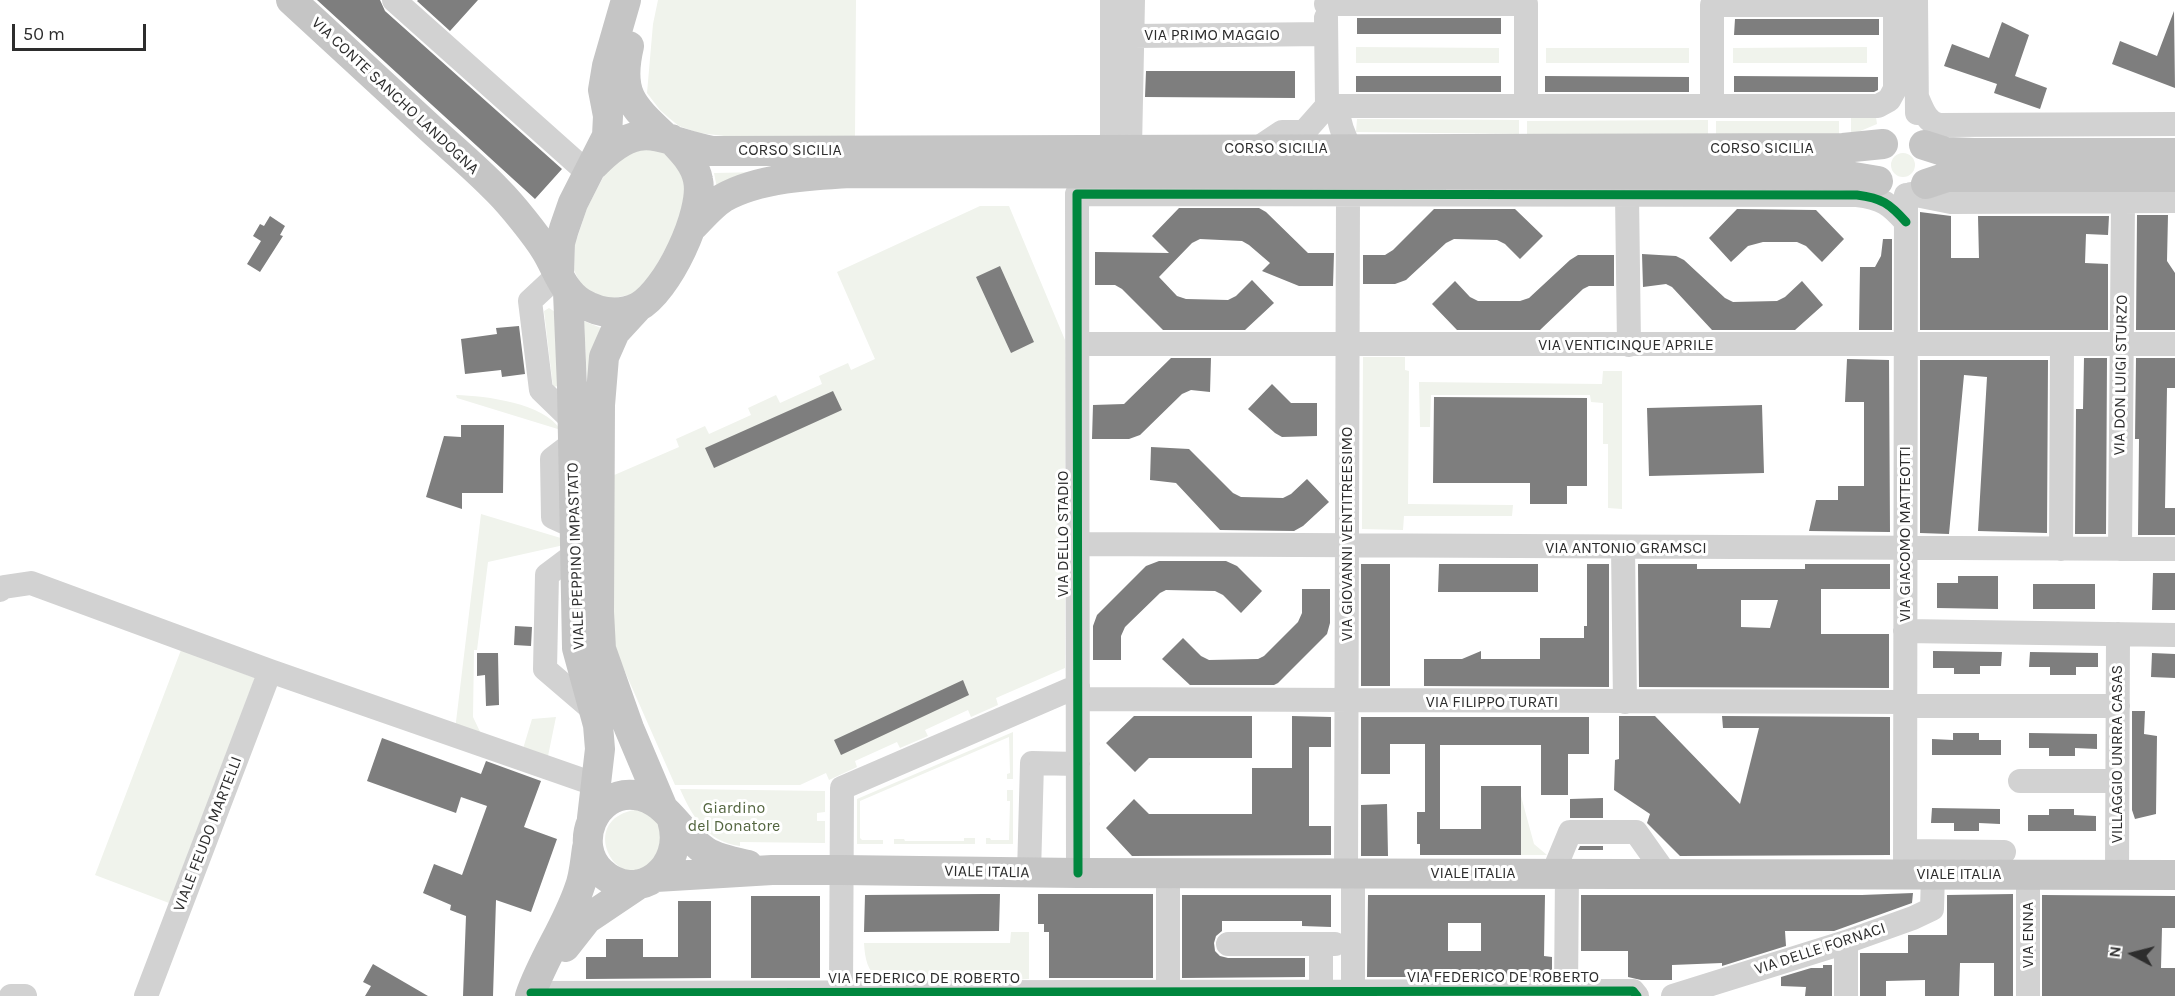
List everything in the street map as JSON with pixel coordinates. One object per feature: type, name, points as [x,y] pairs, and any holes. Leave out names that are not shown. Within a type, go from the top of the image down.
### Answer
[{"type":"main road","name":"VIA CONTE SANCHO LANDOGNA","points":[[291,0],[499,192]]},
{"type":"main road","points":[[563,283],[560,243],[573,203],[607,136],[608,116],[603,90],[607,66],[626,0]]},
{"type":"main road","points":[[499,192],[545,249],[563,283],[592,309],[606,313],[638,307],[653,294],[665,278],[692,227],[699,195],[698,180],[693,165],[632,103],[625,85],[624,65],[639,0]]},
{"type":"main road","points":[[591,169],[619,143],[649,135],[667,138]]},
{"type":"main road","points":[[1912,199],[1885,188],[1878,181],[1875,172],[1874,162],[1877,152],[1892,138],[1912,137],[1946,152],[2175,153]]},
{"type":"main road","name":"CORSO SICILIA","points":[[667,138],[712,151],[1121,149],[1411,174],[1842,175],[1878,181]]},
{"type":"main road","points":[[1912,199],[1931,174],[1933,164],[1930,153],[1923,143]]},
{"type":"main road","name":"CORSO SICILIA","points":[[692,227],[721,200],[739,190],[774,181],[851,172],[1188,173],[1351,148],[1843,148],[1883,144]]},
{"type":"main road","points":[[1912,199],[1947,177],[2175,177]]},
{"type":"main road","points":[[499,192],[532,213],[560,210],[573,203]]},
{"type":"main road","name":"VIALE PEPPINO IMPASTATO","points":[[563,283],[573,432],[577,648],[594,711],[600,749],[592,818]]},
{"type":"main road","name":"VIALE PEPPINO IMPASTATO","points":[[638,307],[615,332],[604,357],[600,405],[599,612],[601,649],[629,728],[667,813]]},
{"type":"main road","points":[[537,994],[546,956],[580,888],[587,848],[587,832],[592,818],[602,805],[616,797],[633,794],[648,797],[706,852],[725,860],[772,870]]},
{"type":"main road","points":[[537,994],[573,935],[587,919],[666,868],[673,857],[676,845],[676,832],[667,813]]},
{"type":"main road","points":[[587,848],[592,861],[601,872],[612,880],[625,884],[648,880],[772,870]]},
{"type":"main road","name":"VIALE ITALIA","points":[[772,870],[1029,873],[1665,873],[1915,866],[2028,874],[2175,874]]},
{"type":"street","points":[[394,0],[591,169]]},
{"type":"street","points":[[1112,0],[1121,149]]},
{"type":"street","name":"VIA PRIMO MAGGIO","points":[[1133,0],[1133,36],[1326,34]]},
{"type":"street","points":[[1351,148],[1332,106],[1326,34],[1326,2],[1526,4],[1526,106]]},
{"type":"street","points":[[1712,106],[1712,5],[1902,2]]},
{"type":"street","points":[[1902,2],[1917,98],[1918,123],[1923,143]]},
{"type":"street","points":[[1294,195],[1263,161],[1282,132],[1304,132],[1332,106],[1878,106],[1889,100],[1895,89],[1902,2]]},
{"type":"street","points":[[1121,149],[1133,36]]},
{"type":"street","points":[[1917,98],[1927,117],[1933,124],[1939,125],[2175,124]]},
{"type":"street","points":[[1155,194],[1188,173]]},
{"type":"street","points":[[1382,195],[1411,174]]},
{"type":"street","name":"VIA DELLO STADIO","points":[[1078,873],[1077,194],[1155,194]]},
{"type":"street","points":[[1155,194],[1857,195],[1878,198],[1896,211],[1912,199],[1951,202],[2175,201]]},
{"type":"street","name":"VIA GIOVANNI VENTITREESIMO","points":[[1348,195],[1346,701],[1350,873],[1357,994]]},
{"type":"street","points":[[1628,195],[1629,345]]},
{"type":"street","name":"VIA GIACOMO MATTEOTTI","points":[[1912,199],[1905,345],[1905,704],[1915,866]]},
{"type":"street","name":"VIA DON LUIGI STURZO","points":[[2120,549],[2123,201]]},
{"type":"street","name":"VIA VENTICINQUE APRILE","points":[[1078,344],[2175,344]]},
{"type":"street","points":[[2061,549],[2062,344]]},
{"type":"street","name":"VIA ANTONIO GRAMSCI","points":[[1078,544],[2175,549]]},
{"type":"street","points":[[1623,548],[1625,702]]},
{"type":"street","points":[[0,590],[4,587],[31,583],[270,672],[597,785]]},
{"type":"street","points":[[1905,631],[2175,635]]},
{"type":"street","name":"VILLAGGIO UNRRA CASAS","points":[[2117,874],[2118,634]]},
{"type":"street","name":"VIALE FEUDO MARTELLI","points":[[146,996],[270,672]]},
{"type":"street","points":[[841,993],[842,788],[1078,692]]},
{"type":"street","name":"VIA FILIPPO TURATI","points":[[1078,692],[1346,701],[2118,706]]},
{"type":"street","points":[[1029,873],[1032,763],[1078,764]]},
{"type":"street","points":[[2020,781],[2117,781]]},
{"type":"street","points":[[1566,992],[1560,873],[1570,832],[1636,832],[1665,873]]},
{"type":"street","points":[[1915,866],[2004,852]]},
{"type":"street","name":"VIA DELLE FORNACI","points":[[1673,996],[1846,942],[1932,909],[1915,866]]},
{"type":"street","points":[[1168,873],[1168,994]]},
{"type":"street","name":"VIA ENNA","points":[[2028,874],[2028,996]]},
{"type":"street","points":[[1846,942],[1846,996]]},
{"type":"street","points":[[1228,944],[1353,945]]},
{"type":"street","points":[[1316,994],[1321,944]]},
{"type":"street","name":"VIA FEDERICO DE ROBERTO","points":[[537,994],[1012,995],[1633,991],[1637,996]]},
{"type":"street","points":[[11,996],[25,996]]},
{"type":"green space","points":[[658,0],[856,0],[855,137],[733,137],[699,133],[679,126],[660,110],[647,93],[653,24]]},
{"type":"green space","points":[[1356,47],[1499,48],[1499,63],[1356,63]]},
{"type":"green space","points":[[1867,47],[1867,63],[1733,63],[1733,48]]},
{"type":"green space","points":[[1546,48],[1689,48],[1689,63],[1546,63]]},
{"type":"green space","points":[[1851,116],[1876,117],[1877,124],[1851,135]]},
{"type":"green space","points":[[1357,119],[1519,120],[1519,134],[1356,132]]},
{"type":"green space","points":[[1708,120],[1708,134],[1527,134],[1527,121]]},
{"type":"green space","points":[[1716,121],[1839,121],[1839,134],[1716,134]]},
{"type":"green space","points":[[640,149],[660,149],[675,160],[686,182],[681,222],[645,285],[633,294],[609,299],[587,290],[580,283],[574,270],[575,244],[587,208],[606,172],[618,161]]},
{"type":"green space","points":[[1903,153],[1912,156],[1915,165],[1912,174],[1903,177],[1894,174],[1891,165],[1894,156]]},
{"type":"green space","points":[[763,172],[717,188],[714,173]]},
{"type":"green space","points":[[980,206],[1009,206],[1065,340],[1065,668],[996,698],[998,705],[971,717],[968,710],[925,730],[928,736],[900,748],[897,742],[855,761],[857,767],[829,780],[826,773],[800,785],[675,785],[611,640],[612,476],[679,447],[676,439],[705,426],[709,434],[751,415],[748,408],[776,395],[780,403],[822,384],[819,376],[848,363],[851,370],[875,359],[837,272]]},
{"type":"green space","points":[[549,308],[555,312],[558,386],[553,387],[544,311]]},
{"type":"green space","points":[[584,321],[601,328],[588,396]]},
{"type":"green space","points":[[1363,357],[1405,357],[1405,370],[1409,371],[1408,504],[1513,505],[1512,516],[1404,516],[1403,530],[1362,529]]},
{"type":"green space","points":[[1603,371],[1622,371],[1622,509],[1608,508],[1608,444],[1603,444],[1603,403],[1591,402],[1590,395],[1431,395],[1430,427],[1420,427],[1419,382],[1602,384]]},
{"type":"green space","points":[[456,395],[498,399],[528,407],[553,421],[561,430],[457,398]]},
{"type":"green space","points":[[481,514],[564,539],[564,545],[488,562],[477,650],[474,650],[473,717],[484,740],[455,730]]},
{"type":"green space","points":[[181,650],[255,678],[169,903],[95,875]]},
{"type":"green space","points":[[556,717],[547,761],[522,752],[532,719]]},
{"type":"green space","points":[[1013,732],[1013,779],[1007,779],[1007,774],[1010,773],[1009,737],[860,801],[860,838],[862,840],[883,840],[883,844],[857,844],[857,799]]},
{"type":"green space","name":"Giardino del Donatore","points":[[680,789],[825,791],[825,812],[817,813],[817,821],[825,821],[825,843],[740,842],[740,846],[728,844],[702,826]]},
{"type":"green space","points":[[1007,790],[1013,790],[1013,844],[986,844],[986,838],[1009,840],[1010,801],[1007,801]]},
{"type":"green space","points":[[1521,796],[1534,844],[1547,855],[1521,855]]},
{"type":"green space","points":[[635,810],[645,812],[662,827],[662,851],[644,868],[632,871],[621,868],[613,860],[607,849],[605,837],[609,825],[618,816]]},
{"type":"green space","points":[[964,838],[975,838],[975,844],[894,844],[894,839],[964,841]]},
{"type":"green space","points":[[1011,932],[1029,932],[1029,979],[974,982],[879,980],[869,968],[865,954],[864,943],[1010,943]]},
{"type":"building","points":[[317,0],[380,0],[385,11],[562,169],[535,199]]},
{"type":"building","points":[[418,0],[478,0],[450,31]]},
{"type":"building","points":[[2174,11],[2175,88],[2112,64],[2120,41],[2157,56]]},
{"type":"building","points":[[1357,18],[1501,18],[1501,34],[1357,34]]},
{"type":"building","points":[[1735,19],[1879,19],[1879,35],[1734,35]]},
{"type":"building","points":[[2002,22],[2029,35],[2015,76],[2047,88],[2040,109],[1994,93],[1997,84],[1944,66],[1952,44],[1989,58]]},
{"type":"building","points":[[1146,71],[1295,71],[1295,98],[1145,97]]},
{"type":"building","points":[[1356,76],[1501,76],[1501,92],[1356,92]]},
{"type":"building","points":[[1545,76],[1689,77],[1689,92],[1545,92]]},
{"type":"building","points":[[1734,76],[1878,77],[1878,90],[1874,92],[1734,92]]},
{"type":"building","points":[[1179,208],[1259,208],[1308,253],[1334,253],[1333,286],[1299,286],[1262,271],[1270,263],[1242,241],[1200,239],[1192,243],[1159,277],[1177,296],[1186,299],[1228,300],[1236,296],[1252,280],[1274,303],[1245,330],[1163,330],[1122,289],[1115,285],[1095,285],[1095,252],[1169,253],[1152,236]]},
{"type":"building","points":[[1434,209],[1515,209],[1543,236],[1520,259],[1505,244],[1497,240],[1454,239],[1446,243],[1406,280],[1395,284],[1363,284],[1363,255],[1385,255],[1393,250]]},
{"type":"building","points":[[1737,209],[1816,210],[1844,239],[1822,262],[1806,246],[1797,242],[1763,242],[1748,246],[1731,262],[1709,238]]},
{"type":"building","points":[[1920,212],[1951,216],[1951,258],[1979,258],[1978,216],[2109,216],[2108,235],[2086,234],[2085,263],[2108,264],[2108,330],[1920,330]]},
{"type":"building","points":[[2137,215],[2168,215],[2167,261],[2175,273],[2175,330],[2136,330]]},
{"type":"building","points":[[270,216],[285,226],[280,235],[283,236],[260,272],[247,264],[261,241],[253,236],[260,224],[264,226]]},
{"type":"building","points":[[1883,239],[1892,239],[1892,330],[1859,330],[1860,267],[1875,267],[1881,256]]},
{"type":"building","points":[[1642,254],[1676,256],[1684,260],[1725,298],[1733,302],[1777,301],[1785,297],[1802,281],[1823,305],[1795,330],[1712,330],[1672,287],[1666,284],[1643,287]]},
{"type":"building","points":[[1578,255],[1614,255],[1614,286],[1589,286],[1583,289],[1540,330],[1457,330],[1432,304],[1455,281],[1470,297],[1478,301],[1520,301],[1529,298]]},
{"type":"building","points":[[1000,266],[1034,342],[1011,353],[976,277]]},
{"type":"building","points":[[519,326],[525,374],[502,377],[501,370],[465,374],[461,339],[497,334],[496,328]]},
{"type":"building","points":[[1171,358],[1211,358],[1210,392],[1191,390],[1182,394],[1140,435],[1129,439],[1092,439],[1093,405],[1124,404]]},
{"type":"building","points":[[2084,358],[2107,358],[2106,534],[2075,534],[2076,409],[2083,409]]},
{"type":"building","points":[[2136,358],[2175,358],[2175,388],[2167,388],[2165,508],[2175,508],[2175,535],[2138,535],[2139,439],[2135,439]]},
{"type":"building","points":[[1847,359],[1889,360],[1890,532],[1809,531],[1816,500],[1838,500],[1838,486],[1864,486],[1864,402],[1845,402]]},
{"type":"building","points":[[1920,360],[2048,360],[2047,533],[1978,531],[1987,377],[1964,375],[1949,534],[1920,533]]},
{"type":"building","points":[[1272,384],[1291,403],[1317,403],[1317,436],[1282,437],[1248,409]]},
{"type":"building","points":[[833,391],[842,410],[714,468],[705,448]]},
{"type":"building","points":[[1434,397],[1587,398],[1587,486],[1567,486],[1567,504],[1530,504],[1530,483],[1433,483]]},
{"type":"building","points":[[1762,405],[1764,473],[1649,476],[1647,408]]},
{"type":"building","points":[[461,425],[504,425],[503,493],[462,493],[462,509],[426,497],[444,436],[461,437]]},
{"type":"building","points":[[1151,447],[1189,449],[1233,493],[1241,497],[1283,498],[1291,494],[1307,479],[1329,502],[1303,526],[1294,531],[1220,530],[1176,483],[1150,480]]},
{"type":"building","points":[[1159,561],[1226,561],[1237,566],[1262,591],[1241,613],[1223,595],[1215,591],[1166,590],[1125,627],[1121,636],[1121,660],[1093,660],[1093,626],[1097,615],[1146,566]]},
{"type":"building","points":[[1361,564],[1390,564],[1390,686],[1361,686]]},
{"type":"building","points":[[1439,564],[1538,564],[1538,592],[1438,592]]},
{"type":"building","points":[[1587,564],[1609,564],[1609,687],[1424,686],[1424,659],[1462,659],[1481,651],[1481,659],[1540,659],[1540,638],[1584,638],[1584,626],[1587,626]]},
{"type":"building","points":[[1638,564],[1697,564],[1697,569],[1805,569],[1805,564],[1890,564],[1890,589],[1821,589],[1821,634],[1889,634],[1889,688],[1639,687]],"holes":[[[1741,600],[1778,600],[1770,628],[1741,627]]]},
{"type":"building","points":[[2153,573],[2175,573],[2175,610],[2152,610]]},
{"type":"building","points":[[1958,576],[1998,576],[1998,609],[1937,608],[1937,583],[1958,583]]},
{"type":"building","points":[[2033,584],[2095,584],[2095,609],[2033,609]]},
{"type":"building","points":[[1302,589],[1330,589],[1330,623],[1327,634],[1274,685],[1190,685],[1162,659],[1183,638],[1201,656],[1209,660],[1258,659],[1264,656],[1298,622],[1302,613]]},
{"type":"building","points":[[515,626],[532,627],[531,646],[514,645]]},
{"type":"building","points":[[1933,651],[2002,652],[2001,666],[1980,666],[1980,674],[1954,674],[1954,668],[1933,668]]},
{"type":"building","points":[[2030,652],[2098,653],[2098,667],[2076,667],[2076,675],[2050,675],[2050,667],[2029,667]]},
{"type":"building","points":[[477,653],[498,653],[499,705],[486,706],[485,675],[477,676]]},
{"type":"building","points":[[2152,653],[2175,654],[2175,678],[2151,677]]},
{"type":"building","points":[[963,680],[969,695],[841,755],[834,740]]},
{"type":"building","points":[[2132,711],[2145,711],[2144,734],[2157,736],[2156,814],[2135,819],[2132,810]]},
{"type":"building","points":[[1134,716],[1252,716],[1252,758],[1149,758],[1135,772],[1106,743]]},
{"type":"building","points":[[1292,716],[1331,717],[1331,747],[1309,747],[1309,826],[1331,826],[1331,855],[1132,856],[1106,828],[1134,799],[1149,814],[1252,814],[1252,768],[1292,768]]},
{"type":"building","points":[[1619,716],[1655,716],[1740,804],[1759,728],[1723,728],[1722,716],[1890,717],[1890,855],[1680,856],[1647,823],[1650,814],[1614,790],[1615,760],[1619,759]]},
{"type":"building","points":[[1361,717],[1589,717],[1589,754],[1568,754],[1568,795],[1541,795],[1541,745],[1440,745],[1440,829],[1481,829],[1481,786],[1521,786],[1521,855],[1420,855],[1420,844],[1417,844],[1417,812],[1425,812],[1425,744],[1390,744],[1390,774],[1361,774]]},
{"type":"building","points":[[1953,733],[1979,733],[1979,740],[2001,740],[2001,755],[1932,755],[1932,739],[1953,740]]},
{"type":"building","points":[[2029,733],[2097,734],[2097,749],[2075,748],[2075,756],[2049,756],[2049,748],[2029,748]]},
{"type":"building","points":[[382,738],[481,774],[486,761],[541,781],[524,827],[557,839],[531,912],[496,900],[493,996],[463,996],[466,916],[450,910],[451,905],[423,893],[434,864],[462,875],[487,806],[461,797],[456,813],[367,781]]},
{"type":"building","points":[[1603,798],[1603,818],[1570,818],[1570,799]]},
{"type":"building","points":[[1387,804],[1388,856],[1361,856],[1361,805]]},
{"type":"building","points":[[1932,808],[2000,809],[2000,824],[1979,823],[1979,831],[1954,831],[1954,823],[1931,823]]},
{"type":"building","points":[[2049,809],[2074,809],[2074,815],[2096,816],[2096,831],[2028,831],[2028,815],[2049,815]]},
{"type":"building","points":[[1580,846],[1603,846],[1603,850],[1578,850]]},
{"type":"building","points":[[1913,893],[1912,903],[1834,931],[1785,931],[1786,946],[1722,966],[1722,963],[1672,965],[1672,980],[1641,980],[1628,977],[1628,951],[1581,951],[1581,895]]},
{"type":"building","points":[[1000,894],[999,931],[864,932],[865,895]]},
{"type":"building","points":[[1038,894],[1153,894],[1153,978],[1049,978],[1049,932],[1044,932],[1044,924],[1038,924]]},
{"type":"building","points":[[2013,894],[2013,996],[1994,996],[1994,963],[1960,963],[1959,996],[1925,996],[1925,980],[1886,981],[1886,996],[1860,996],[1860,953],[1908,953],[1908,935],[1947,935],[1947,895]]},
{"type":"building","points":[[1182,895],[1331,895],[1331,927],[1302,926],[1302,921],[1222,921],[1222,931],[1216,936],[1214,943],[1215,951],[1220,956],[1228,958],[1305,958],[1305,977],[1182,978]]},
{"type":"building","points":[[1368,895],[1545,895],[1544,956],[1552,957],[1552,977],[1367,977]],"holes":[[[1448,923],[1481,923],[1481,951],[1448,951]]]},
{"type":"building","points":[[2042,895],[2175,896],[2175,928],[2162,928],[2161,968],[2175,968],[2175,996],[2042,996]]},
{"type":"building","points":[[751,896],[820,896],[820,978],[751,978]]},
{"type":"building","points":[[678,901],[711,901],[711,978],[586,979],[586,957],[606,957],[606,939],[643,939],[643,957],[678,957]]},
{"type":"building","points":[[373,964],[428,996],[365,996],[371,986],[363,982]]},
{"type":"building","points":[[1823,965],[1832,965],[1832,996],[1805,996],[1806,987],[1781,986],[1781,977],[1811,968],[1823,968]]},
{"type":"cycle path","points":[[1078,873],[1077,194],[1857,195],[1885,203],[1906,222]]},
{"type":"cycle path","points":[[531,993],[1633,991],[1637,996]]}]
